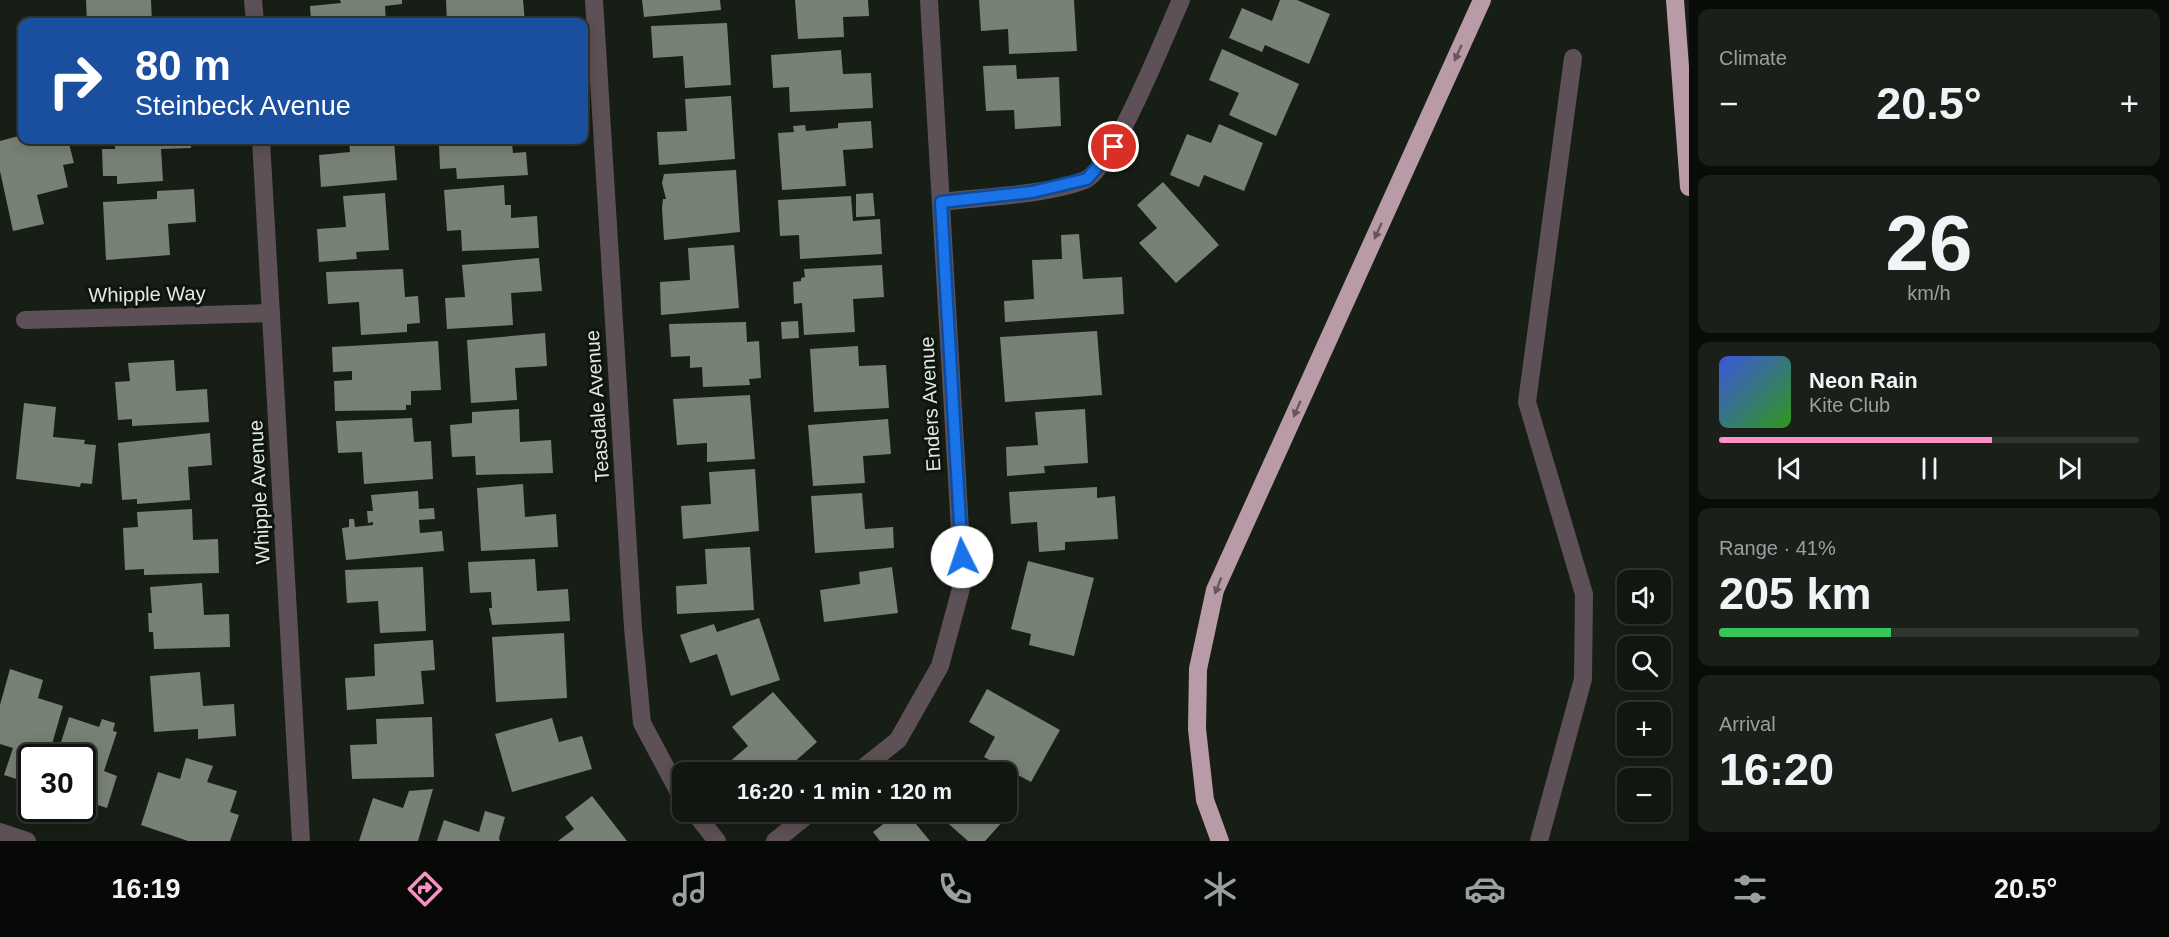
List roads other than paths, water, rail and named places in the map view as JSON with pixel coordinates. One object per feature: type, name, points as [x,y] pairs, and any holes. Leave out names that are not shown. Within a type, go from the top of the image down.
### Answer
[{"type":"highway","points":[[1220,841],[1205,800],[1197,729],[1198,669],[1215,590],[1482,0]]},
{"type":"highway","points":[[1675,0],[1689,187]]},
{"type":"street","points":[[253,0],[255,18]]},
{"type":"street","name":"Teasdale Avenue","points":[[594,0],[633,628],[642,723],[672,779]]},
{"type":"street","name":"Enders Avenue","points":[[870,762],[897,740],[940,666],[963,581],[930,0]]},
{"type":"street","points":[[941,202],[1032,192],[1087,179],[1114,147],[1181,0]]},
{"type":"street","points":[[1539,841],[1583,679],[1584,594],[1527,402],[1574,58]]},
{"type":"street","name":"Whipple Avenue","points":[[261,144],[301,841]]},
{"type":"street","name":"Whipple Way","points":[[25,320],[271,313]]},
{"type":"street","points":[[702,822],[717,841]]},
{"type":"street","points":[[775,841],[799,822]]},
{"type":"street","points":[[0,832],[27,841]]}]
